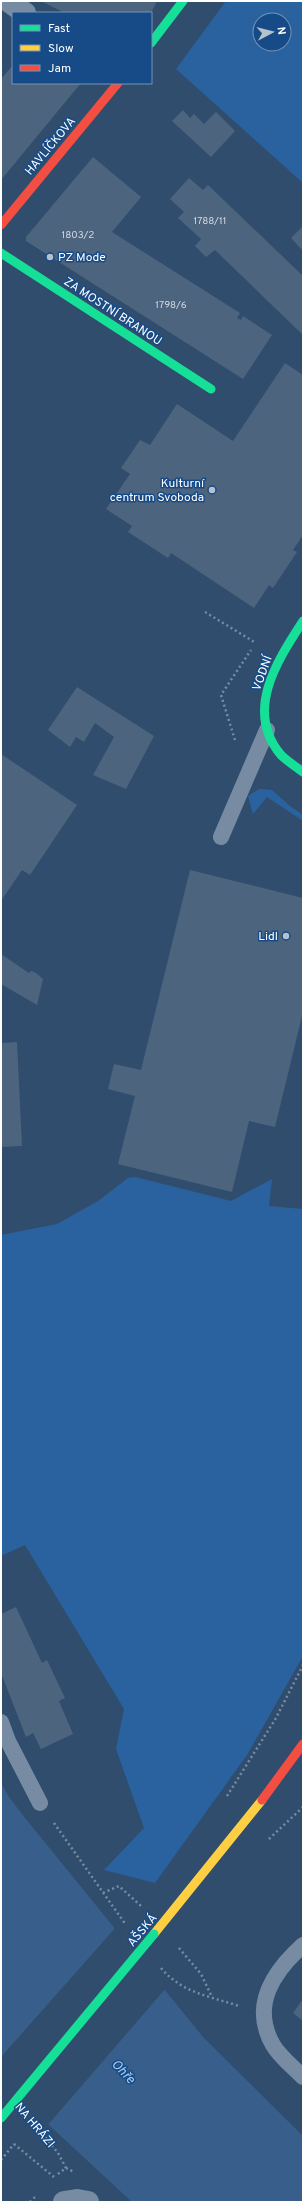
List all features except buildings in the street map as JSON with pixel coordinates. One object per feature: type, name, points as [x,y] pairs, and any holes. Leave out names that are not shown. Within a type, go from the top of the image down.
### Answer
[{"type":"street","points":[[8,1],[24,12]]},
{"type":"street","points":[[152,42],[183,1]]},
{"type":"street","name":"HAVLÍČKOVA","points":[[1,225],[117,84]]},
{"type":"street","name":"ZA MOSTNÍ BRANOU","points":[[1,253],[211,389]]},
{"type":"street","name":"VODNÍ","points":[[303,621],[284,649],[266,689],[264,711],[267,730],[274,745],[284,758],[303,772]]},
{"type":"street","name":"AŠSKÁ","points":[[1,2118],[229,1842],[301,1748],[303,1735]]},
{"type":"lane","points":[[221,837],[267,730]]},
{"type":"lane","points":[[1,1722],[8,1741],[40,1803]]},
{"type":"lane","points":[[303,1945],[284,1962],[273,1979],[268,1990],[265,2014],[268,2035],[273,2046],[303,2076]]},
{"type":"path","points":[[205,612],[257,642],[221,695],[246,779]]},
{"type":"path","points":[[223,1802],[276,1718],[303,1665]]},
{"type":"path","points":[[103,1893],[119,1886],[142,1907]]},
{"type":"path","points":[[138,1911],[146,1901]]},
{"type":"path","points":[[179,1948],[201,1974],[213,1997]]},
{"type":"path","name":"NA HRÁZI","points":[[29,2117],[58,2153],[66,2168]]},
{"type":"path","points":[[1,2160],[18,2140]]},
{"type":"path","points":[[14,2144],[54,2178]]},
{"type":"shaded area","points":[[226,1],[303,1],[303,183],[176,69]]},
{"type":"shaded area","points":[[259,789],[272,790],[303,815],[303,821],[267,797],[253,814],[248,796]]},
{"type":"shaded area","points":[[135,1177],[231,1201],[272,1179],[269,1206],[303,1209],[303,1656],[247,1755],[155,1883],[104,1870],[144,1828],[116,1749],[124,1709],[25,1545],[1,1556],[1,1235],[57,1224],[98,1201],[128,1178]]},
{"type":"water","name":"Ohře","points":[[1,1783],[9,1797],[25,1818],[203,2037],[303,2136],[303,2202],[132,2202],[50,2126],[1,2072]]},
{"type":"pier","points":[[116,1927],[166,1988],[47,2126],[1,2075],[1,2057]]},
{"type":"traffic: fast","points":[[152,42],[183,1]]},
{"type":"traffic: fast","points":[[1,253],[211,389]]},
{"type":"traffic: fast","points":[[303,621],[275,669],[268,686],[265,704],[265,721],[270,738],[281,755],[303,772]]},
{"type":"traffic: fast","points":[[1,2118],[154,1934]]},
{"type":"traffic: slow","points":[[154,1934],[262,1800]]},
{"type":"traffic: jam","points":[[1,225],[117,84]]},
{"type":"traffic: jam","points":[[262,1800],[303,1744]]},
{"type":"place","name":"PZ Mode","points":[[50,257]]},
{"type":"place","name":"Kulturní centrum Svoboda","points":[[212,490]]},
{"type":"place","name":"Lidl","points":[[286,936]]}]
